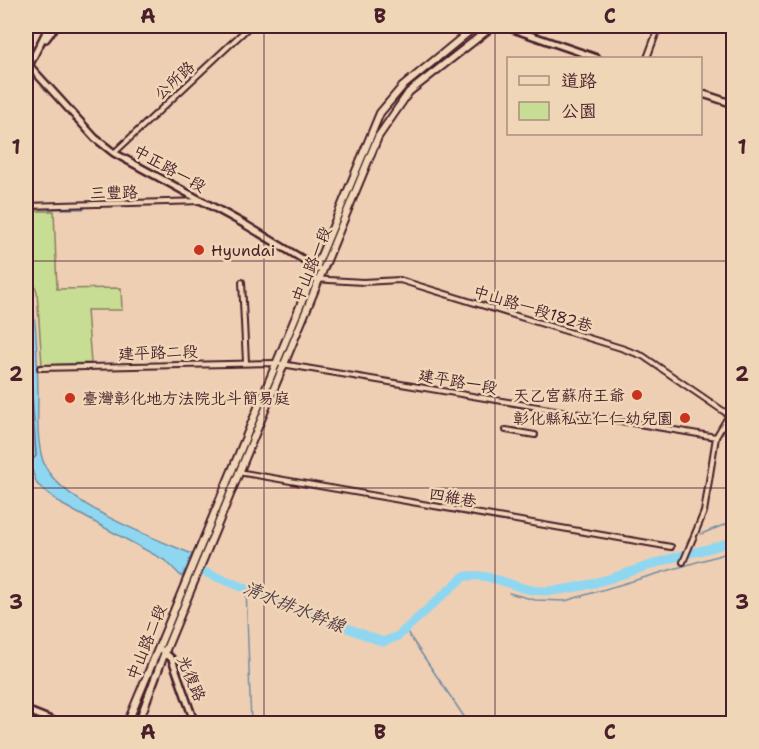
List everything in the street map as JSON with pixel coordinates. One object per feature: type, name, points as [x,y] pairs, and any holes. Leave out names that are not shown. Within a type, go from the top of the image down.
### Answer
[{"type":"main road","name":"中山路一段","points":[[207,551],[284,364],[362,151],[380,113],[402,87],[476,26]]},
{"type":"main road","name":"中山路一段","points":[[320,269],[378,137],[388,120],[409,93],[493,26]]},
{"type":"main road","name":"中山路一段","points":[[199,549],[276,363],[316,280]]},
{"type":"main road","name":"中山路二段","points":[[128,723],[199,549]]},
{"type":"main road","name":"中山路二段","points":[[138,723],[207,551]]},
{"type":"street","points":[[36,52],[49,26]]},
{"type":"street","points":[[27,64],[56,26]]},
{"type":"street","name":"公所路","points":[[114,153],[250,26]]},
{"type":"street","points":[[504,26],[594,57]]},
{"type":"street","points":[[647,57],[659,26]]},
{"type":"street","name":"中正路一段","points":[[27,64],[94,138],[114,153],[320,269]]},
{"type":"street","points":[[702,94],[734,104]]},
{"type":"street","name":"三豐路","points":[[26,206],[202,201]]},
{"type":"street","name":"中山路一段182巷","points":[[316,280],[400,280],[643,356],[729,415],[716,437]]},
{"type":"street","points":[[242,282],[246,362]]},
{"type":"street","name":"建平路二段","points":[[40,368],[276,363]]},
{"type":"street","name":"建平路一段","points":[[276,363],[716,437]]},
{"type":"street","points":[[506,430],[535,435]]},
{"type":"street","points":[[683,562],[704,512],[716,437]]},
{"type":"street","name":"四維巷","points":[[232,470],[671,547]]},
{"type":"street","name":"光復路","points":[[159,647],[172,658],[195,723]]},
{"type":"street","points":[[26,710],[61,723]]},
{"type":"green space","points":[[26,211],[54,211],[57,289],[121,288],[122,310],[87,310],[91,363],[42,365],[37,292],[26,259]]},
{"type":"water","points":[[26,273],[36,332],[38,435],[43,461],[52,476],[66,491],[86,504],[108,517],[192,554],[182,577],[166,561],[63,505],[37,484],[26,453]]},
{"type":"waterway","points":[[26,209],[83,209],[88,206]]},
{"type":"waterway","points":[[701,534],[734,521]]},
{"type":"waterway","name":"清水排水幹線","points":[[176,561],[383,642],[398,636],[463,577],[485,577],[536,591],[580,587],[734,540]]},
{"type":"waterway","points":[[509,593],[535,600],[565,601],[734,551]]},
{"type":"waterway","points":[[246,588],[251,724]]},
{"type":"waterway","points":[[405,629],[469,724]]},
{"type":"place","name":"Hyundai","points":[[199,250]]},
{"type":"place","name":"天乙宮蘇府王爺","points":[[637,395]]},
{"type":"place","name":"臺灣彰化地方法院北斗簡易庭","points":[[70,398]]},
{"type":"place","name":"彰化縣私立仁仁幼兒園","points":[[685,418]]}]
